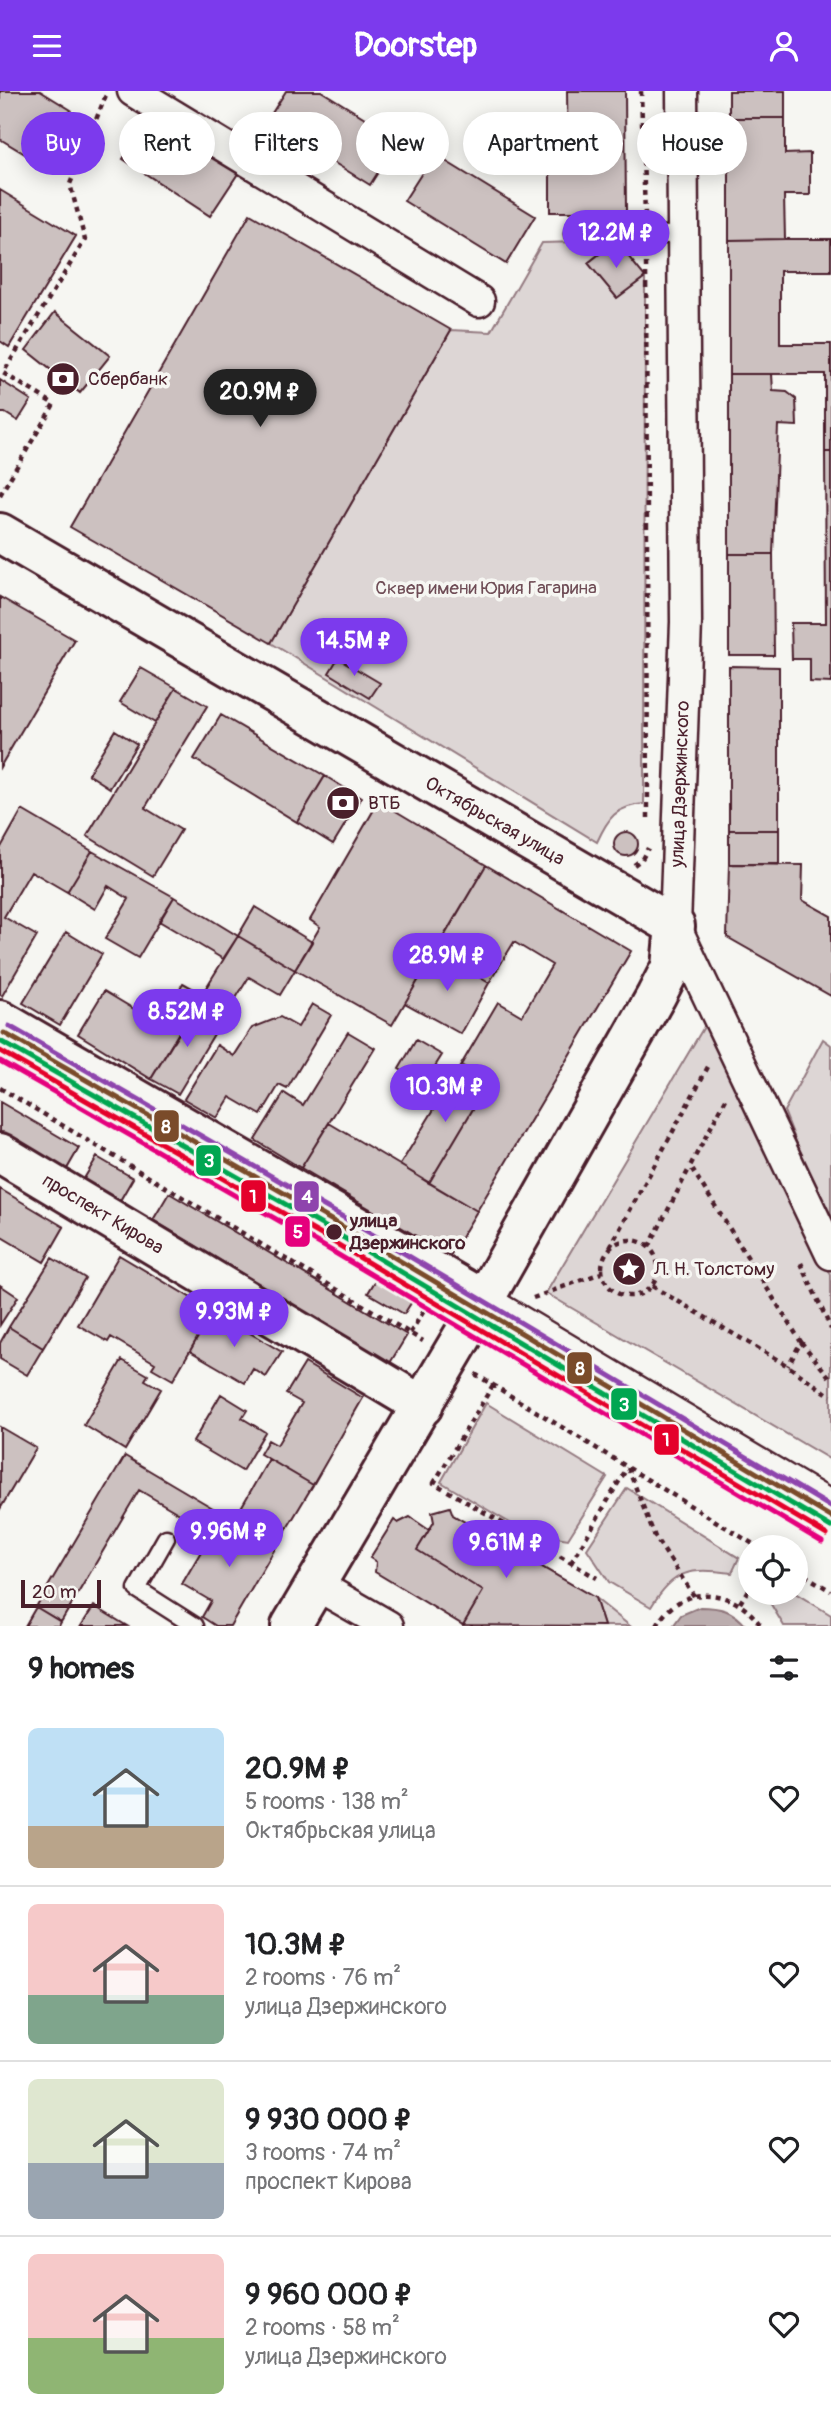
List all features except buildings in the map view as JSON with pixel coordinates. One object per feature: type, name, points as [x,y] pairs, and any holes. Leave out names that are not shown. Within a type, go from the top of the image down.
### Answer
[{"type":"main road","name":"Октябрьская улица","points":[[0,533],[675,926]]},
{"type":"main road","name":"улица Дзержинского","points":[[290,1626],[491,1289],[666,977],[671,967],[675,926]]},
{"type":"main road","points":[[0,1020],[491,1289]]},
{"type":"main road","name":"проспект Кирова","points":[[0,1153],[423,1406]]},
{"type":"street","points":[[133,91],[479,301]]},
{"type":"street","name":"улица Дзержинского","points":[[675,926],[686,622],[682,91]]},
{"type":"street","points":[[675,926],[831,1254]]},
{"type":"street","points":[[491,1289],[831,1507]]},
{"type":"street","points":[[316,1584],[388,1626]]},
{"type":"lane","points":[[573,234],[683,235]]},
{"type":"lane","points":[[166,1538],[137,1589],[195,1626]]},
{"type":"path","points":[[0,495],[54,404],[3,373],[85,240],[71,184],[108,91]]},
{"type":"path","points":[[642,91],[646,235],[648,821]]},
{"type":"path","points":[[626,867],[639,862],[646,854],[648,835]]},
{"type":"path","points":[[610,1247],[622,1240],[636,1240],[649,1247],[657,1259],[658,1273],[652,1286],[641,1295],[624,1296],[609,1288],[601,1273],[603,1259],[710,1065],[715,1076]]},
{"type":"path","points":[[721,1087],[732,1110]]},
{"type":"path","points":[[0,1089],[450,1357],[738,1535]]},
{"type":"path","points":[[649,1247],[727,1098]]},
{"type":"path","points":[[690,1166],[801,1342],[831,1380]]},
{"type":"path","points":[[798,1256],[831,1329]]},
{"type":"path","points":[[491,1289],[533,1298],[601,1273]]},
{"type":"path","points":[[652,1286],[788,1366],[831,1396]]},
{"type":"path","points":[[788,1366],[801,1342]]},
{"type":"path","points":[[493,1385],[434,1483],[597,1579]]},
{"type":"path","points":[[571,1563],[627,1467]]},
{"type":"path","points":[[627,1467],[654,1537],[694,1596]]},
{"type":"path","points":[[808,1577],[831,1591]]},
{"type":"path","points":[[657,1626],[674,1606],[694,1596],[724,1596],[738,1602]]},
{"type":"path","points":[[743,1605],[754,1614],[761,1626]]},
{"type":"green space","name":"Сквер имени Юрия Гагарина","points":[[616,241],[588,263],[617,298],[645,277],[644,804],[626,807],[614,815],[597,842],[271,643],[451,330],[491,332],[542,243]]},
{"type":"green space","points":[[705,1025],[831,1275],[831,1460],[546,1293]]},
{"type":"green space","points":[[823,1039],[831,1045],[831,1230],[784,1111]]},
{"type":"green space","points":[[486,1403],[607,1477],[568,1539],[525,1532],[441,1482]]},
{"type":"green space","points":[[627,1488],[738,1557],[738,1560],[732,1573],[705,1571],[676,1578],[659,1594],[651,1607],[609,1582],[587,1549]]},
{"type":"green space","points":[[595,1598],[630,1626],[604,1626]]},
{"type":"green space","points":[[808,1601],[831,1615],[831,1626],[784,1626],[771,1605],[808,1605]]},
{"type":"shaded area","points":[[700,1607],[726,1611],[746,1626],[673,1626],[681,1615]]},
{"type":"tram line","name":"3","points":[[0,1041],[334,1232],[831,1527]]},
{"type":"tram line","name":"5","points":[[0,1061],[325,1247],[822,1542]]},
{"type":"transit line","name":"4","points":[[9,1026],[343,1217],[831,1507]]},
{"type":"transit line","name":"8","points":[[4,1033],[338,1224],[831,1517]]},
{"type":"transit line","name":"1","points":[[0,1051],[330,1240],[827,1535]]},
{"type":"place","name":"Сбербанк","points":[[63,379]]},
{"type":"place","name":"ВТБ","points":[[343,803]]},
{"type":"place","name":"улица Дзержинского","points":[[334,1232]]},
{"type":"place","name":"Л. Н. Толстому","points":[[629,1269]]}]
